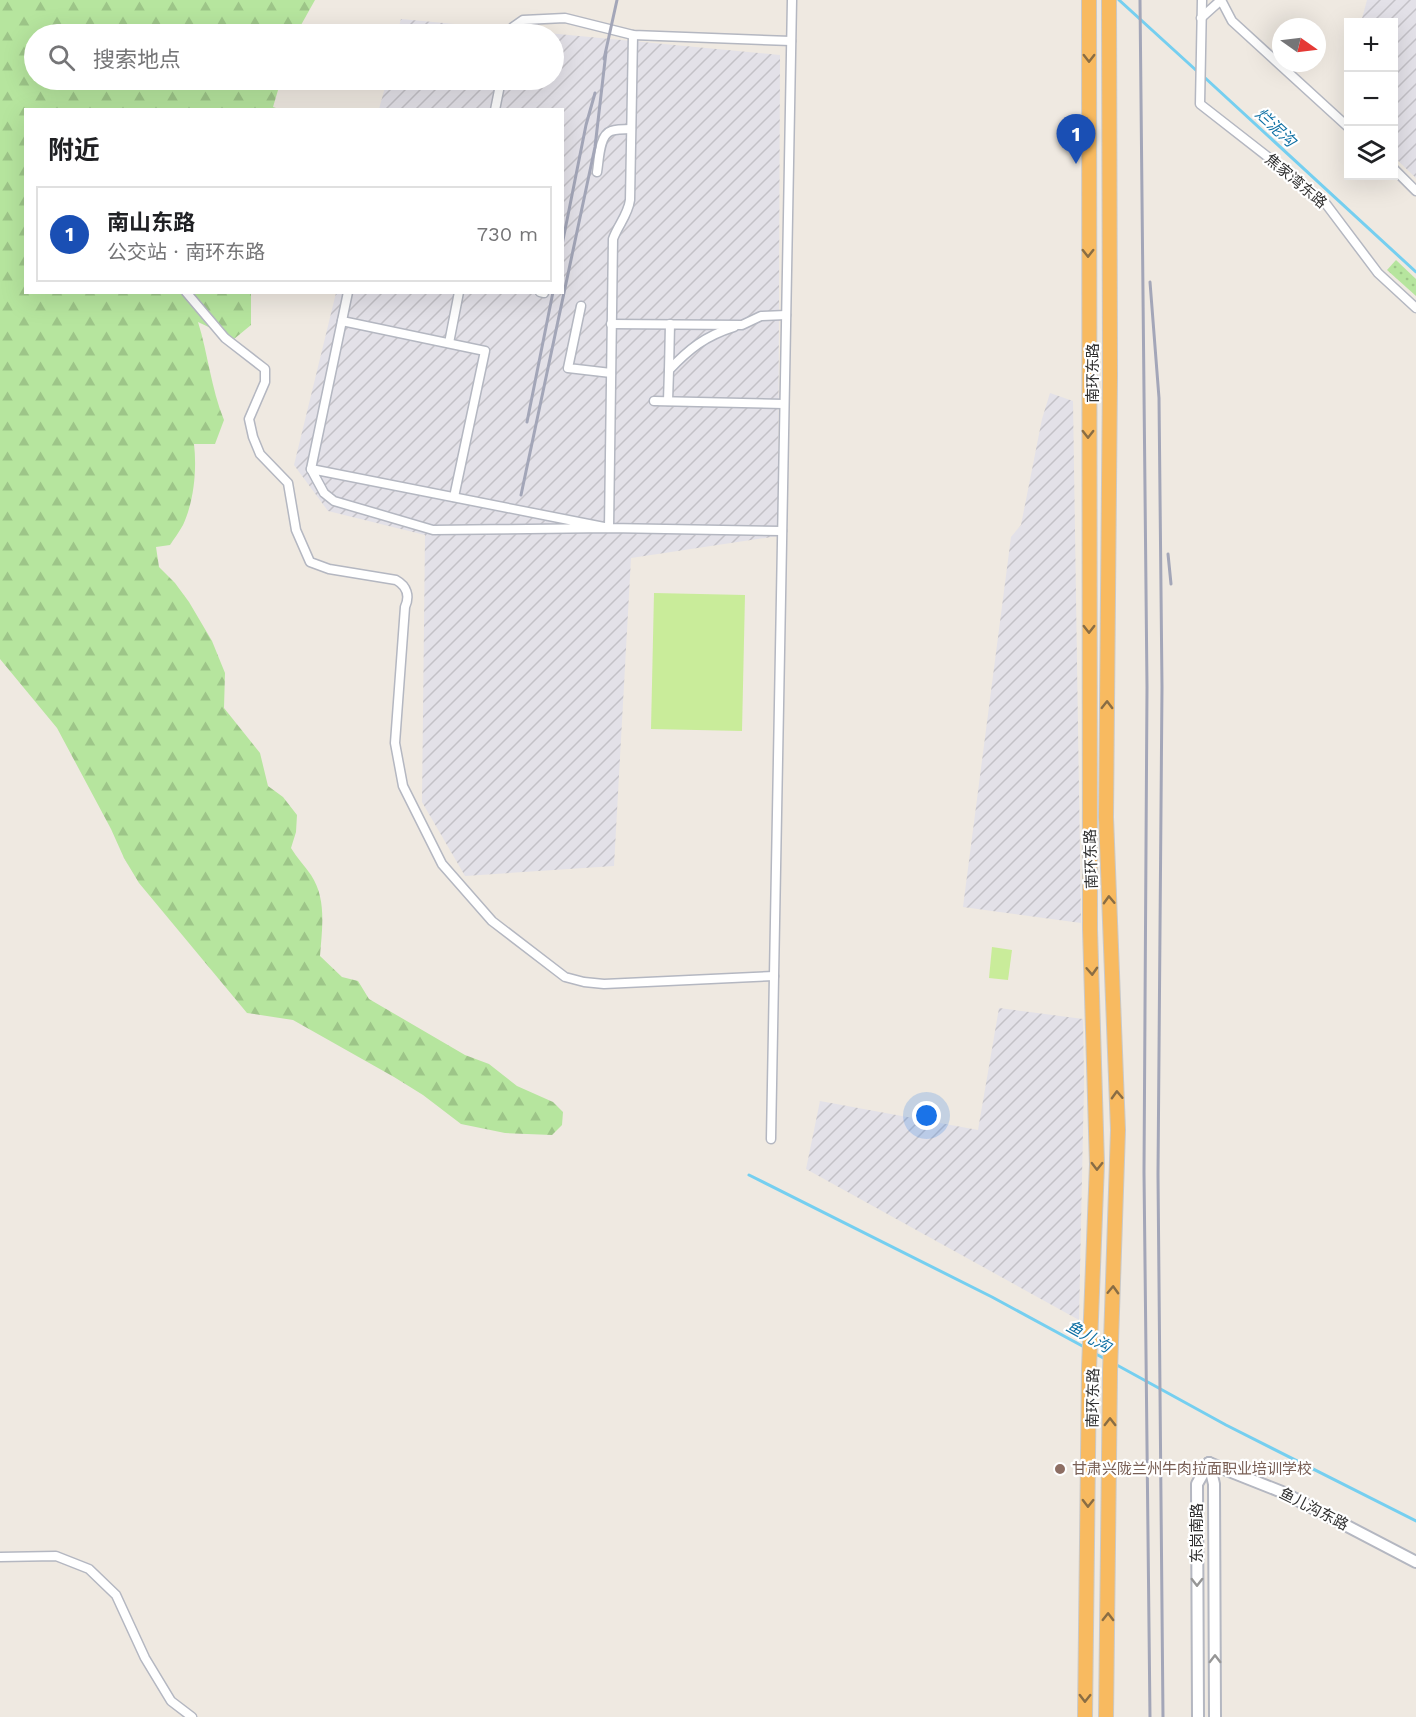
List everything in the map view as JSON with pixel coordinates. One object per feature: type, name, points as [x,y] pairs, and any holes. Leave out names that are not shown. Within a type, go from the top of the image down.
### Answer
[{"type":"highway","name":"南环东路","points":[[1085,1717],[1089,1361],[1097,1164],[1090,929],[1086,2]]},
{"type":"highway","name":"南环东路","points":[[1106,1717],[1110,1372],[1118,1130],[1106,817],[1110,387],[1109,3]]},
{"type":"highway","points":[[1097,1130],[1118,1130]]},
{"type":"street","points":[[771,1139],[792,0]]},
{"type":"street","points":[[1201,18],[1202,0]]},
{"type":"street","points":[[1201,18],[1221,0],[1232,21],[1347,126]]},
{"type":"street","points":[[517,24],[523,20],[565,18],[633,35],[791,41]]},
{"type":"street","name":"焦家湾东路","points":[[1201,18],[1200,104],[1323,200],[1378,273],[1416,308]]},
{"type":"street","points":[[609,528],[613,239],[617,228],[629,211],[633,35]]},
{"type":"street","points":[[495,108],[499,90]]},
{"type":"street","points":[[597,172],[606,134],[612,130],[631,129]]},
{"type":"street","points":[[1398,173],[1416,191]]},
{"type":"street","points":[[188,294],[225,338],[265,369],[265,382],[249,418],[253,437],[260,454],[288,483],[296,530],[310,562],[328,570],[396,580],[407,592],[395,743],[403,786],[442,864],[492,921],[565,977],[604,984],[774,976]]},
{"type":"street","points":[[348,294],[311,469],[324,493],[334,501],[433,530],[609,528],[782,531]]},
{"type":"street","points":[[449,344],[459,294]]},
{"type":"street","points":[[581,306],[568,368],[611,373]]},
{"type":"street","points":[[669,370],[689,349],[714,333],[742,325],[761,316],[786,315]]},
{"type":"street","points":[[342,321],[485,351],[454,497]]},
{"type":"street","points":[[611,324],[742,325]]},
{"type":"street","points":[[668,401],[670,324]]},
{"type":"street","points":[[654,401],[784,404]]},
{"type":"street","points":[[311,469],[609,528]]},
{"type":"street","name":"鱼儿沟东路","points":[[1209,1463],[1282,1492],[1416,1562]]},
{"type":"street","name":"东岗南路","points":[[1198,1717],[1197,1484],[1209,1463]]},
{"type":"street","name":"东岗南路","points":[[1209,1463],[1214,1484],[1215,1717]]},
{"type":"street","points":[[0,1557],[56,1556],[89,1569],[116,1595],[145,1658],[171,1701],[192,1717]]},
{"type":"shaded area","points":[[1367,0],[1416,0],[1416,178],[1398,161],[1398,18],[1362,18]]},
{"type":"shaded area","points":[[401,19],[454,24],[400,24]]},
{"type":"shaded area","points":[[564,34],[780,55],[778,536],[631,558],[614,866],[465,876],[422,802],[425,535],[328,511],[294,465],[336,294],[564,294],[564,108],[379,108],[384,90],[564,90]]},
{"type":"shaded area","points":[[1050,393],[1073,401],[1081,923],[963,907],[1011,537],[1021,525],[1042,419]]},
{"type":"shaded area","points":[[999,1008],[1083,1019],[1084,1083],[1079,1320],[806,1169],[820,1101],[978,1130]]},
{"type":"green space","points":[[0,0],[315,0],[302,24],[24,24],[24,90],[278,90],[273,107],[276,108],[24,108],[24,294],[251,294],[251,325],[234,339],[198,322],[224,420],[215,444],[194,444],[195,475],[190,506],[183,525],[170,545],[156,547],[159,567],[189,602],[212,641],[225,673],[224,708],[260,753],[268,786],[283,797],[297,815],[296,832],[291,848],[311,875],[319,894],[322,914],[320,956],[342,977],[358,981],[369,999],[465,1055],[489,1064],[517,1086],[553,1102],[563,1112],[562,1125],[552,1135],[505,1133],[461,1124],[423,1095],[394,1077],[293,1020],[247,1013],[139,883],[57,728],[0,659]]},
{"type":"green space","points":[[1396,260],[1416,279],[1416,296],[1387,270]]},
{"type":"green space","points":[[654,593],[745,595],[742,731],[651,729]]},
{"type":"green space","points":[[992,947],[1012,950],[1008,980],[989,978]]},
{"type":"waterway","name":"烂泥沟","points":[[1119,0],[1198,72]]},
{"type":"waterway","name":"烂泥沟","points":[[1203,76],[1416,272]]},
{"type":"waterway","name":"鱼儿沟","points":[[749,1175],[992,1297],[1086,1348]]},
{"type":"waterway","name":"鱼儿沟","points":[[1094,1353],[1107,1360]]},
{"type":"waterway","name":"鱼儿沟","points":[[1115,1364],[1226,1425],[1416,1521]]},
{"type":"railway","points":[[604,59],[617,0]]},
{"type":"railway","points":[[1140,0],[1147,687],[1144,1172],[1150,1717]]},
{"type":"railway","points":[[564,293],[595,147],[606,52]]},
{"type":"railway","points":[[564,235],[586,125],[595,93]]},
{"type":"railway","points":[[1150,282],[1159,398],[1162,687],[1158,1174],[1163,1717]]},
{"type":"railway","points":[[527,422],[553,294]]},
{"type":"railway","points":[[521,495],[564,294]]},
{"type":"railway","points":[[1168,554],[1171,584]]},
{"type":"place","name":"南山东路","points":[[1076,164]]},
{"type":"place","name":"甘肃兴陇兰州牛肉拉面职业培训学校","points":[[1060,1469]]}]
